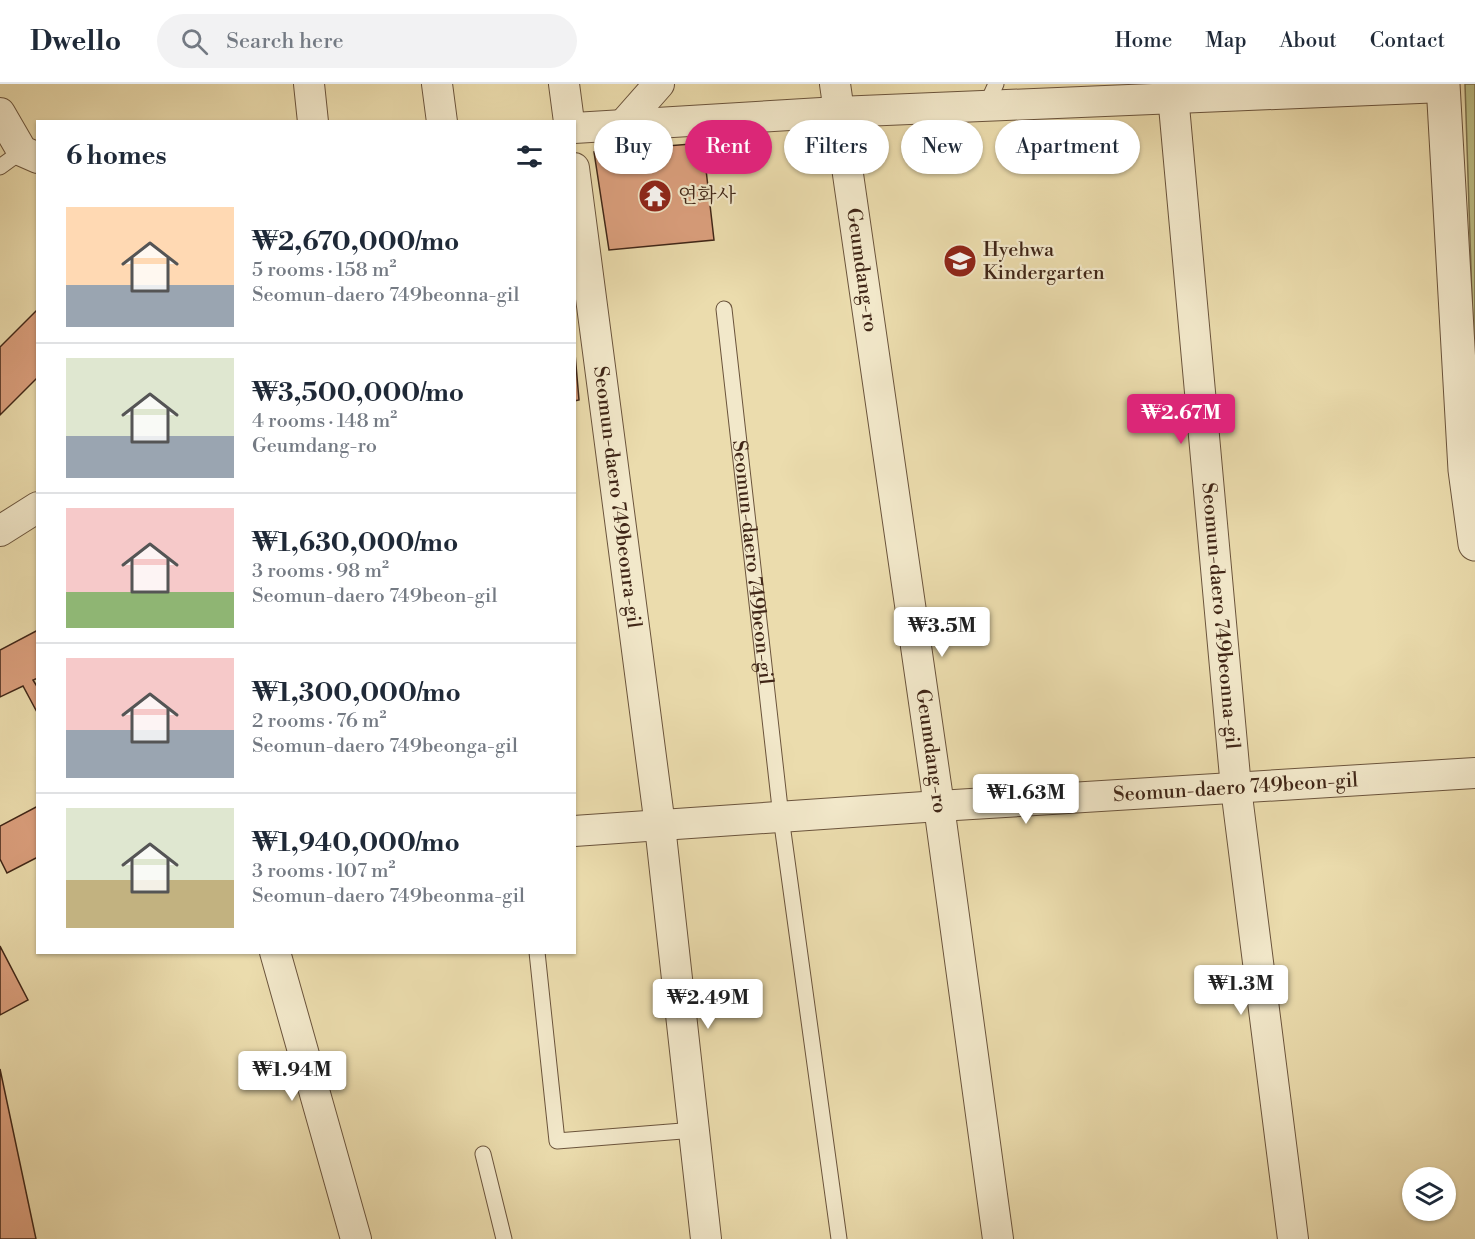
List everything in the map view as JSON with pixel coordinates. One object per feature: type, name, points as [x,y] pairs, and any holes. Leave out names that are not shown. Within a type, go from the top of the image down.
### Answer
[{"type":"street","points":[[309,84],[313,120]]},
{"type":"street","points":[[437,84],[442,120]]},
{"type":"street","points":[[564,84],[569,120]]},
{"type":"street","points":[[627,120],[659,84]]},
{"type":"street","points":[[668,120],[837,98],[1443,86],[1465,470],[1475,544]]},
{"type":"street","name":"Seomun-daero 749beonna-gil","points":[[1173,91],[1236,788],[1293,1239]]},
{"type":"street","name":"Geumdang-ro","points":[[837,98],[939,806],[998,1239]]},
{"type":"street","points":[[0,113],[20,159]]},
{"type":"street","points":[[576,128],[594,127]]},
{"type":"street","name":"Seomun-daero 749beonra-gil","points":[[576,183],[660,826],[706,1239]]},
{"type":"street","points":[[0,531],[36,508]]},
{"type":"street","name":"Seomun-daero 749beon-gil","points":[[576,831],[1475,773]]},
{"type":"street","points":[[276,954],[356,1239]]},
{"type":"lane","name":"Seomun-daero 749beon-gil","points":[[724,309],[781,817],[839,1239]]},
{"type":"lane","points":[[537,954],[557,1141],[695,1130]]},
{"type":"lane","points":[[483,1154],[504,1239]]},
{"type":"green space","points":[[1465,84],[1475,84],[1475,391]]},
{"type":"building","name":"연화사","points":[[685,144],[685,174],[707,174],[714,240],[609,250],[597,174],[673,174],[673,145]]},
{"type":"building","points":[[36,311],[36,379],[0,415],[0,347]]},
{"type":"building","points":[[576,365],[579,400],[576,401]]},
{"type":"building","points":[[36,631],[36,679],[33,680],[36,685],[36,710],[23,686],[0,697],[0,650]]},
{"type":"building","points":[[36,807],[36,858],[7,873],[0,859],[0,826]]},
{"type":"building","points":[[0,946],[28,1000],[0,1015]]},
{"type":"building","points":[[0,1069],[36,1239],[0,1239]]},
{"type":"place","name":"연화사","points":[[655,196]]},
{"type":"place","name":"Hyehwa Kindergarten","points":[[960,261]]}]
